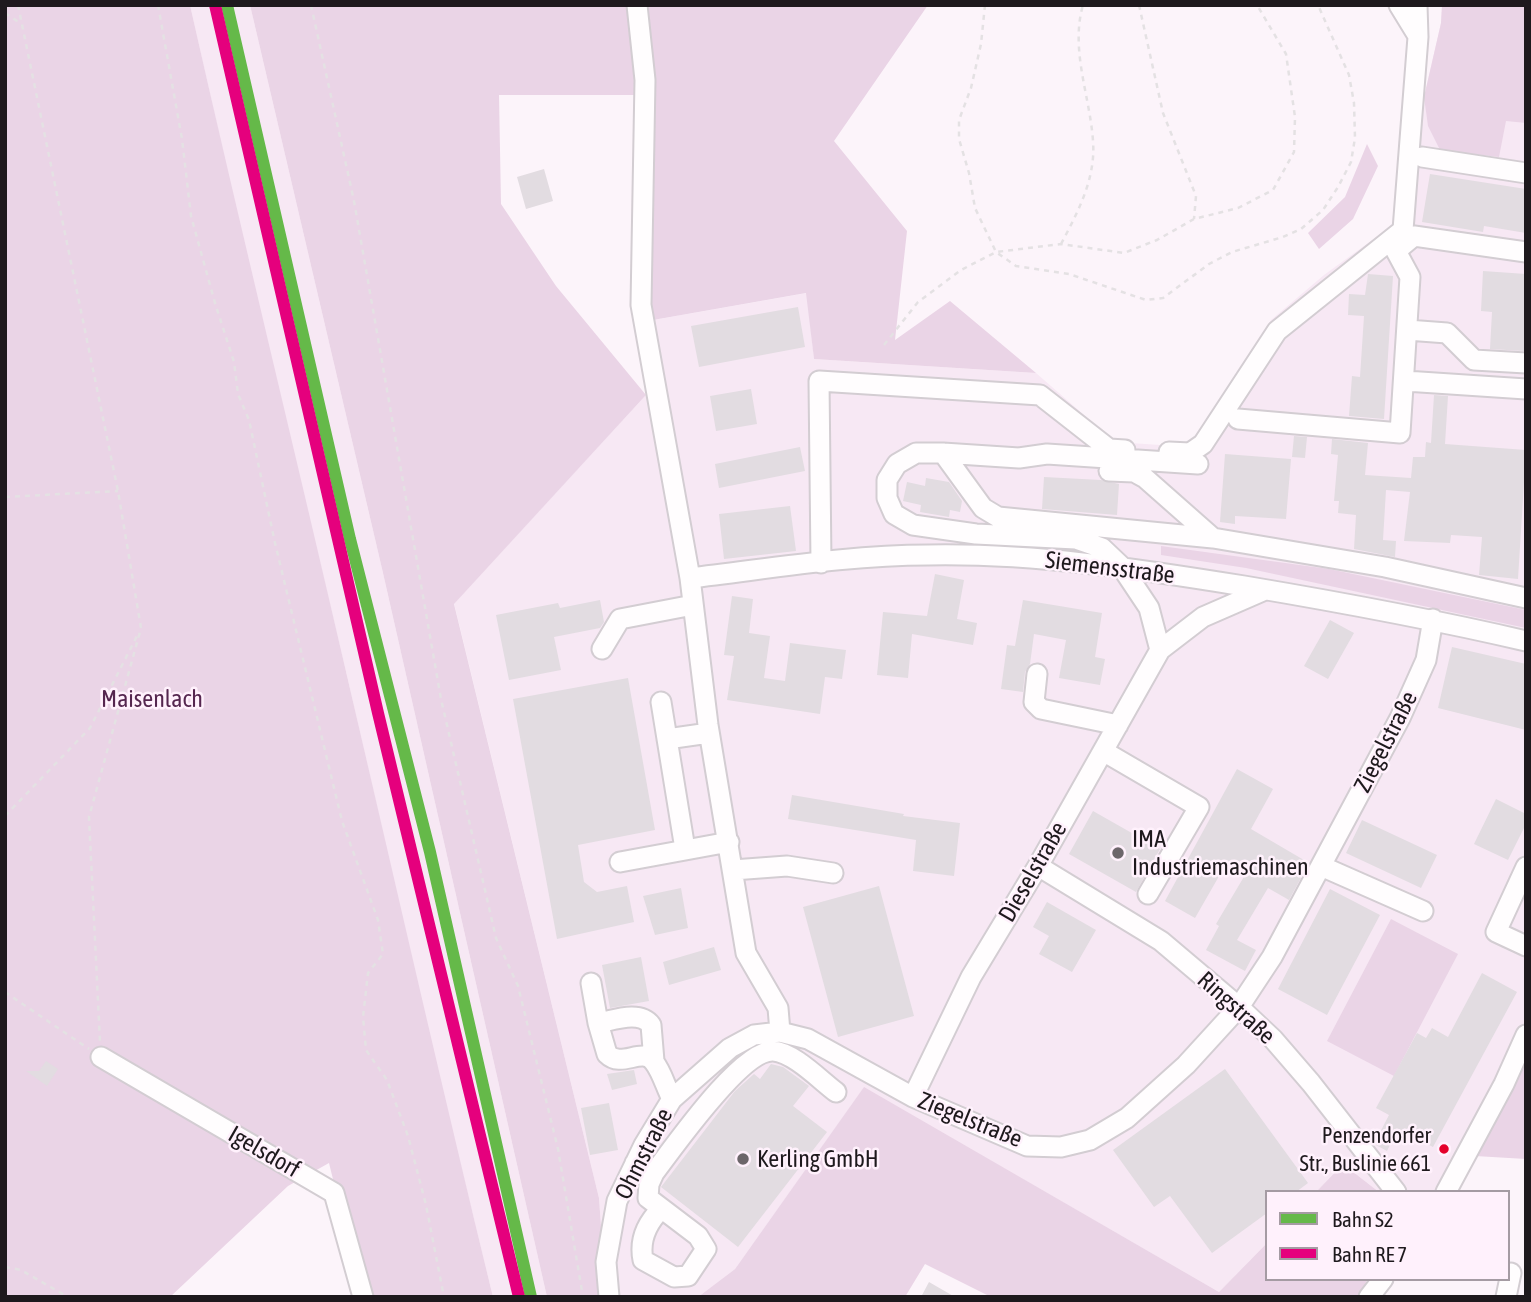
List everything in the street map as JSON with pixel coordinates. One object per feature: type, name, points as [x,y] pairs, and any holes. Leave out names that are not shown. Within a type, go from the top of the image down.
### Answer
[{"type":"street","points":[[637,5],[645,80],[641,305],[690,578],[709,733],[746,953],[778,1008],[780,1032]]},
{"type":"street","points":[[1399,5],[1419,37]]},
{"type":"street","points":[[821,563],[819,381],[1040,396],[1109,449],[1189,453],[1203,444],[1277,331],[1404,230],[1419,37],[1417,5]]},
{"type":"street","points":[[1422,157],[1526,173]]},
{"type":"street","points":[[1238,419],[1400,433],[1410,276],[1396,251],[1415,236],[1526,252]]},
{"type":"street","points":[[1408,330],[1447,333],[1474,360],[1526,363]]},
{"type":"street","points":[[1405,381],[1526,389]]},
{"type":"street","points":[[1160,650],[1149,608],[1121,566],[1102,548],[1076,540],[976,534],[914,525],[894,514],[887,498],[887,480],[897,464],[916,453],[1019,458],[1047,454],[1198,464]]},
{"type":"street","points":[[943,453],[983,508],[998,517],[1213,538],[1385,567],[1526,598]]},
{"type":"street","points":[[1019,458],[1042,466],[1133,472],[1145,478],[1213,538]]},
{"type":"street","name":"Siemensstraße","points":[[690,578],[821,563],[926,555],[1017,558],[1121,566],[1433,619],[1526,641]]},
{"type":"street","name":"Dieselstraße","points":[[913,1097],[971,977],[1038,866],[1160,650],[1203,617],[1265,590]]},
{"type":"street","points":[[602,649],[620,619],[693,605]]},
{"type":"street","name":"Ziegelstraße","points":[[780,1032],[808,1039],[913,1097],[1027,1146],[1061,1147],[1090,1140],[1127,1118],[1186,1065],[1239,1007],[1272,957],[1400,718],[1426,660],[1433,619]]},
{"type":"street","points":[[1037,674],[1034,702],[1041,709],[1118,724]]},
{"type":"street","points":[[661,702],[685,849]]},
{"type":"street","points":[[667,738],[709,733]]},
{"type":"street","points":[[1103,751],[1199,807],[1148,894]]},
{"type":"street","points":[[620,862],[729,842]]},
{"type":"street","points":[[733,870],[787,866],[833,873]]},
{"type":"street","name":"Ringstraße","points":[[1038,866],[1161,942],[1239,1007],[1273,1039],[1311,1083],[1394,1190]]},
{"type":"street","points":[[1321,866],[1423,912]]},
{"type":"street","points":[[1526,867],[1496,932],[1526,946]]},
{"type":"street","points":[[591,982],[598,1023],[610,1058],[616,1060],[644,1056],[654,1061]]},
{"type":"street","points":[[598,1023],[644,1018],[651,1026],[654,1061],[672,1099]]},
{"type":"street","name":"Ohmstraße","points":[[608,1297],[606,1262],[617,1201],[635,1163],[672,1099],[730,1048],[754,1035],[780,1032]]},
{"type":"street","points":[[1447,1190],[1504,1084],[1526,1035]]},
{"type":"street","points":[[661,1209],[648,1198],[649,1184],[654,1173],[728,1080],[760,1054],[772,1051],[787,1054],[836,1092]]},
{"type":"street","name":"Igelsdorf","points":[[100,1057],[334,1193],[363,1297]]},
{"type":"street","points":[[635,1163],[654,1173]]},
{"type":"street","points":[[1506,1297],[1515,1275]]},
{"type":"street","points":[[1369,1297],[1381,1281]]},
{"type":"path","points":[[18,5],[118,491],[141,628],[89,817],[100,1057]]},
{"type":"path","points":[[159,5],[182,139],[191,216],[234,362],[238,394],[249,420],[275,543],[341,821],[378,920],[383,954],[368,973],[363,1017],[366,1050],[387,1080],[408,1136],[426,1205],[443,1297]]},
{"type":"path","points":[[311,5],[354,201],[440,699],[496,938],[518,986],[558,1149],[583,1297]]},
{"type":"path","points":[[985,5],[981,44],[971,88],[959,120],[959,139],[970,173],[975,208],[996,252],[1016,266],[1069,274],[1146,300],[1163,298],[1209,264],[1232,252],[1301,229],[1322,210],[1338,187],[1350,162],[1355,138],[1354,103],[1349,75],[1318,5]]},
{"type":"path","points":[[1061,244],[1079,210],[1091,174],[1093,143],[1079,55],[1078,21],[1083,5]]},
{"type":"path","points":[[1139,5],[1163,113],[1196,196],[1194,219]]},
{"type":"path","points":[[884,345],[918,302],[961,270],[996,252],[1061,244],[1124,253],[1157,240],[1194,219],[1238,208],[1273,190],[1294,152],[1295,117],[1286,54],[1257,5]]},
{"type":"path","points":[[5,13],[22,24]]},
{"type":"path","points":[[5,497],[118,491]]},
{"type":"path","points":[[5,816],[90,728],[141,628]]},
{"type":"path","points":[[5,992],[100,1057]]},
{"type":"path","points":[[5,1267],[21,1270],[68,1297]]},
{"type":"shaded area","points":[[190,5],[250,5],[383,573],[547,1297],[493,1297],[432,1048]]},
{"type":"shaded area","points":[[1442,5],[1526,5],[1526,1060],[1475,1156],[1439,1190],[1376,1190],[1343,1164],[1318,1190],[1265,1190],[1265,1245],[1219,1292],[864,1088],[735,1269],[698,1297],[606,1297],[599,1198],[454,603],[646,395],[636,323],[807,293],[814,359],[1036,373],[1115,442],[1190,447],[1271,320],[1324,275],[1397,222],[1403,120],[1424,97],[1441,23]]},
{"type":"green space","name":"Maisenlach","points":[[5,5],[190,5],[493,1297],[362,1297],[329,1163],[288,1186],[170,1297],[5,1297]]},
{"type":"green space","points":[[250,5],[928,5],[834,141],[907,231],[895,340],[950,301],[1036,373],[814,359],[806,293],[636,323],[639,95],[499,95],[501,204],[556,286],[646,395],[454,604],[599,1198],[606,1297],[547,1297],[383,573]]},
{"type":"green space","points":[[1442,5],[1526,5],[1526,123],[1506,121],[1499,157],[1440,150],[1428,126],[1424,97],[1441,23]]},
{"type":"green space","points":[[1367,144],[1378,166],[1353,219],[1319,249],[1308,233],[1345,197]]},
{"type":"green space","points":[[1161,546],[1329,569],[1526,610],[1526,628],[1246,568],[1161,555]]},
{"type":"green space","points":[[1391,919],[1458,954],[1394,1076],[1327,1041]]},
{"type":"green space","points":[[1526,1060],[1526,1159],[1475,1156]]},
{"type":"green space","points":[[864,1087],[1219,1292],[1265,1245],[1265,1281],[1367,1281],[1357,1297],[991,1297],[925,1264],[905,1297],[698,1297],[735,1269]]},
{"type":"green space","points":[[1343,1164],[1376,1190],[1318,1190]]},
{"type":"building","points":[[544,169],[553,201],[526,209],[517,177]]},
{"type":"building","points":[[1430,174],[1526,189],[1526,233],[1484,226],[1483,232],[1422,222]]},
{"type":"building","points":[[1483,271],[1526,274],[1524,351],[1490,349],[1492,312],[1481,311]]},
{"type":"building","points":[[1368,274],[1393,276],[1384,419],[1349,416],[1352,376],[1360,377],[1364,316],[1348,315],[1349,294],[1365,295]]},
{"type":"building","points":[[798,307],[805,347],[699,367],[691,326]]},
{"type":"building","points":[[751,389],[757,424],[716,431],[710,396]]},
{"type":"building","points":[[1434,395],[1448,396],[1445,444],[1526,450],[1518,579],[1479,575],[1482,537],[1451,535],[1450,543],[1404,541],[1410,492],[1386,490],[1383,540],[1396,541],[1395,557],[1354,549],[1356,515],[1338,513],[1339,501],[1334,501],[1338,455],[1331,454],[1332,439],[1368,443],[1365,475],[1411,478],[1413,457],[1425,457],[1426,442],[1431,443]]},
{"type":"building","points":[[1294,436],[1307,437],[1305,458],[1292,457]]},
{"type":"building","points":[[800,447],[805,471],[719,488],[715,464]]},
{"type":"building","points":[[1225,454],[1291,459],[1286,519],[1235,516],[1235,524],[1220,522]]},
{"type":"building","points":[[1044,477],[1101,480],[1119,484],[1117,515],[1042,509]]},
{"type":"building","points":[[926,478],[949,482],[962,501],[960,512],[950,510],[949,517],[920,512],[921,505],[903,501],[907,482],[925,486]]},
{"type":"building","points":[[790,506],[796,551],[724,559],[719,514]]},
{"type":"building","points":[[935,574],[964,580],[957,619],[977,623],[973,645],[912,634],[908,678],[877,675],[883,612],[927,616]]},
{"type":"building","points":[[732,596],[753,599],[749,633],[770,636],[764,678],[785,681],[790,643],[846,650],[842,679],[825,677],[820,714],[727,700],[734,656],[724,655]]},
{"type":"building","points":[[600,600],[604,622],[600,628],[554,637],[561,670],[509,680],[496,615],[558,603],[560,608]]},
{"type":"building","points":[[1023,600],[1102,613],[1095,657],[1105,659],[1100,685],[1059,678],[1066,640],[1034,634],[1023,692],[1001,689],[1007,645],[1015,646]]},
{"type":"building","points":[[1330,620],[1354,633],[1328,679],[1304,666]]},
{"type":"building","points":[[1452,647],[1526,664],[1526,730],[1438,708]]},
{"type":"building","points":[[628,678],[655,830],[578,845],[584,882],[597,892],[627,886],[634,922],[557,939],[513,699]]},
{"type":"building","points":[[1237,769],[1273,789],[1251,829],[1309,863],[1289,900],[1268,888],[1237,940],[1256,950],[1245,971],[1206,950],[1219,926],[1216,924],[1245,875],[1226,864],[1195,918],[1165,901]]},
{"type":"building","points":[[792,795],[904,814],[903,816],[960,823],[954,876],[913,871],[916,840],[788,819]]},
{"type":"building","points":[[1496,799],[1526,814],[1526,824],[1508,860],[1474,844]]},
{"type":"building","name":"IMA Industriemaschinen","points":[[1093,811],[1160,849],[1136,892],[1069,854]]},
{"type":"building","points":[[1362,820],[1437,855],[1421,888],[1346,853]]},
{"type":"building","points":[[879,886],[914,1016],[838,1037],[803,907]]},
{"type":"building","points":[[681,888],[688,928],[655,935],[643,896]]},
{"type":"building","points":[[1330,889],[1380,915],[1327,1015],[1278,989]]},
{"type":"building","points":[[1047,902],[1096,930],[1072,972],[1039,954],[1049,936],[1033,927]]},
{"type":"building","points":[[714,947],[721,970],[669,985],[663,962]]},
{"type":"building","points":[[641,957],[649,1001],[610,1008],[602,965]]},
{"type":"building","points":[[1482,973],[1517,992],[1433,1147],[1398,1129],[1387,1151],[1374,1144],[1389,1115],[1376,1108],[1417,1033],[1426,1038],[1432,1028],[1448,1037]]},
{"type":"building","points":[[46,1061],[58,1069],[47,1086],[26,1071],[39,1071]]},
{"type":"building","name":"Kerling GmbH","points":[[771,1064],[783,1067],[809,1086],[793,1106],[827,1132],[738,1247],[661,1187],[735,1091],[754,1074],[760,1079]]},
{"type":"building","points":[[1225,1069],[1308,1183],[1299,1190],[1265,1190],[1265,1214],[1212,1253],[1170,1196],[1154,1207],[1113,1150]]},
{"type":"building","points":[[634,1070],[637,1084],[612,1090],[607,1074]]},
{"type":"building","points":[[609,1103],[618,1150],[590,1155],[581,1108]]},
{"type":"building","points":[[929,1282],[955,1297],[921,1297]]},
{"type":"rail line","name":"S2","points":[[227,5],[350,539],[430,852],[531,1297]]},
{"type":"transit line","points":[[215,5],[378,713],[519,1297]]},
{"type":"place","name":"IMA Industriemaschinen","points":[[1118,853]]},
{"type":"place","name":"Penzendorfer Str., Buslinie 661","points":[[1444,1149]]},
{"type":"place","name":"Kerling GmbH","points":[[743,1159]]}]
